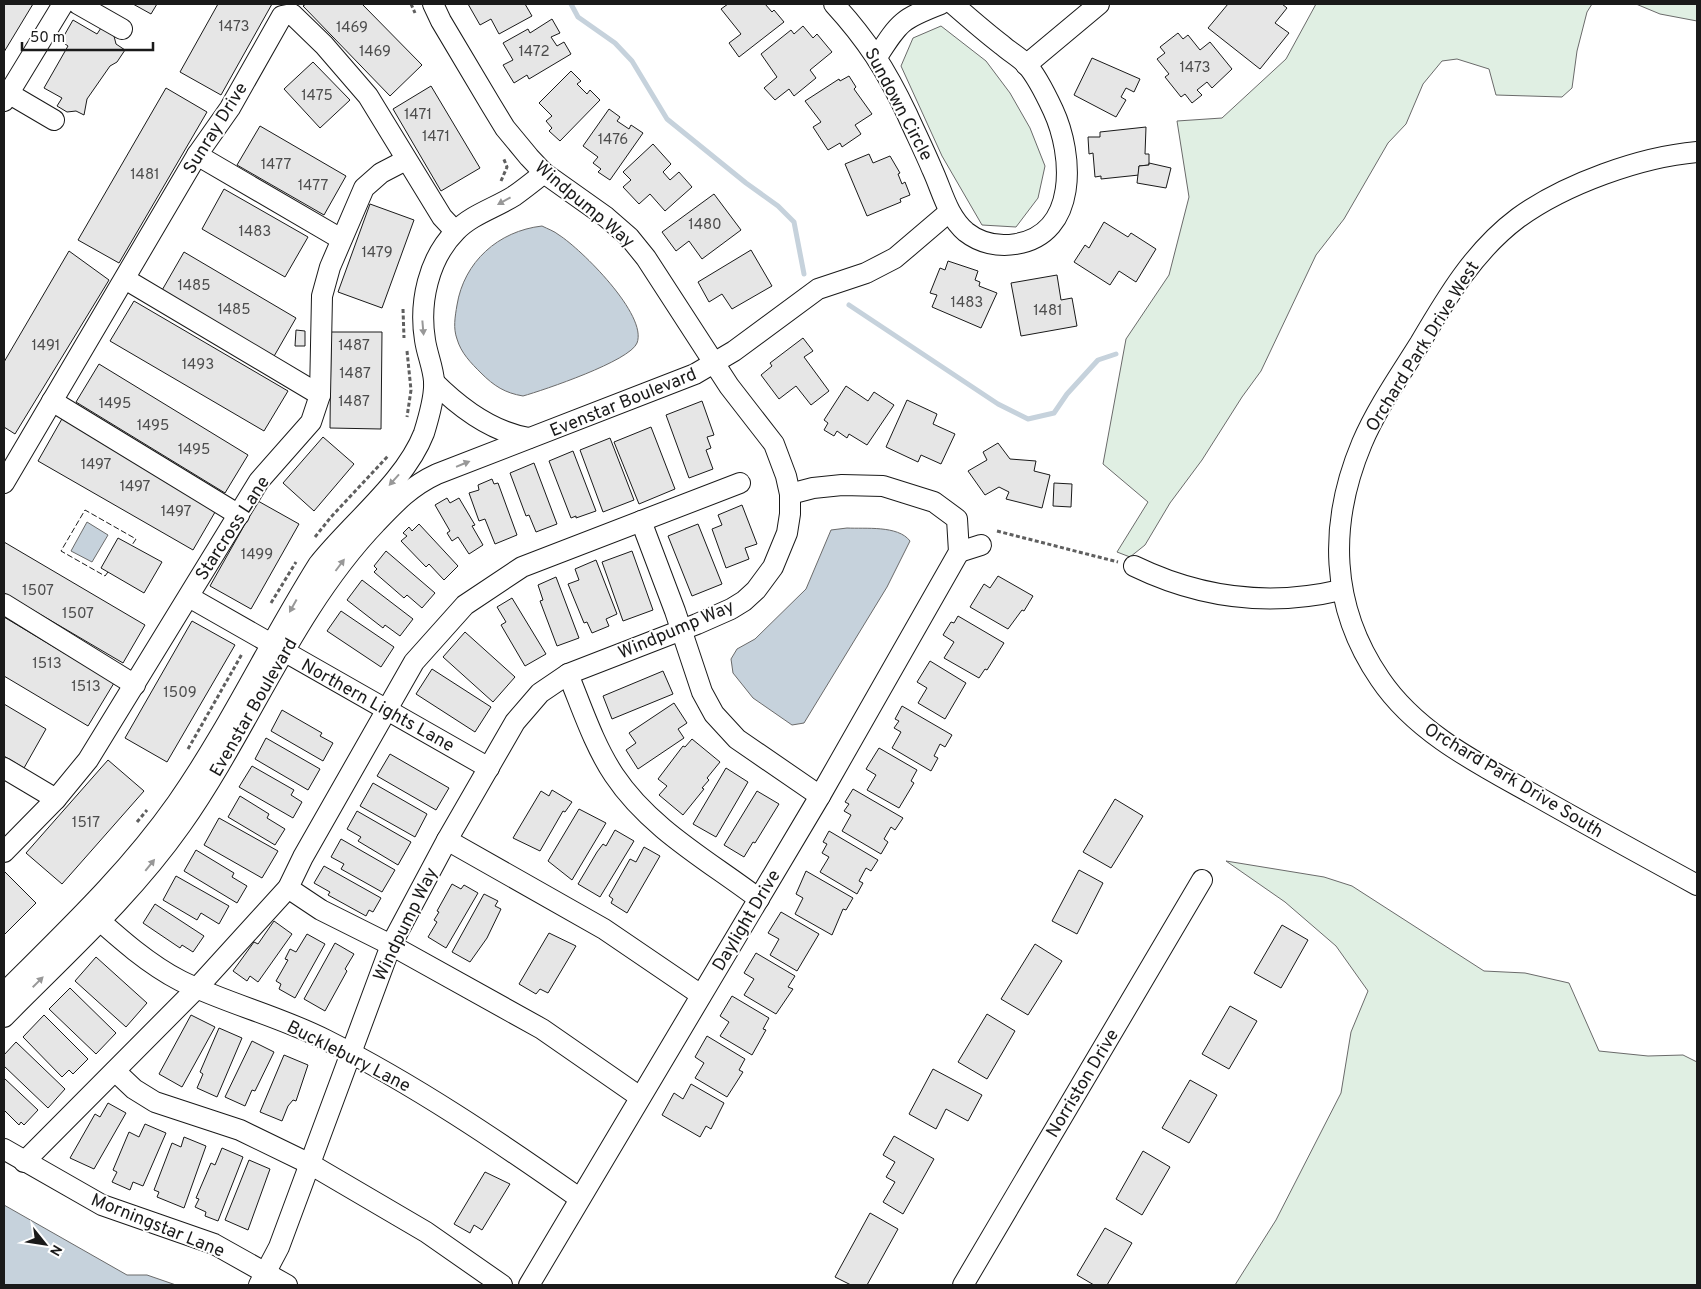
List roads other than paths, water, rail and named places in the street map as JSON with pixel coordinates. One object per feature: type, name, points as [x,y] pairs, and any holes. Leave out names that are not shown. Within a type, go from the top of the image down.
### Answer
[{"type":"street","points":[[54,120],[6,97],[63,4]]},
{"type":"street","points":[[78,4],[122,29]]},
{"type":"street","name":"Windpump Way","points":[[263,1279],[310,1164],[391,945],[447,840],[515,722],[528,706],[553,683],[568,674],[731,609],[750,595],[766,579],[777,558],[787,533],[790,514],[790,494],[786,476],[774,444],[729,386],[646,258],[629,237],[587,202],[544,173],[505,128],[433,4]]},
{"type":"street","name":"Sundown Circle","points":[[834,4],[878,57],[928,160],[950,212],[965,231],[975,238],[998,245],[1020,243],[1042,235],[1061,212],[1066,189],[1067,171],[1060,128],[1054,111],[1026,64],[953,4]]},
{"type":"street","points":[[878,57],[902,22],[914,14],[941,4]]},
{"type":"street","points":[[1026,64],[1099,4]]},
{"type":"street","name":"Sunray Drive","points":[[4,483],[197,155],[230,108],[282,16],[292,14],[324,45],[368,96],[442,217],[455,231]]},
{"type":"street","name":"Orchard Park Drive West","points":[[1341,590],[1338,542],[1341,517],[1350,478],[1363,442],[1442,306],[1479,254],[1520,217],[1570,189],[1604,174],[1658,157],[1697,152]]},
{"type":"street","points":[[197,155],[341,239]]},
{"type":"street","name":"Starcross Lane","points":[[4,852],[56,799],[96,749],[259,481],[311,422],[320,395],[322,296],[328,273],[364,188],[381,173],[406,160]]},
{"type":"street","name":"Evenstar Boulevard","points":[[4,1016],[93,916],[177,803],[205,760],[270,643],[318,565],[340,537],[403,470],[414,454],[428,421],[434,382],[423,330],[425,294],[437,259],[455,231],[514,196],[544,173]]},
{"type":"street","points":[[715,363],[818,290],[866,273],[895,258],[950,212]]},
{"type":"street","points":[[125,279],[320,395]]},
{"type":"street","name":"Evenstar Boulevard","points":[[270,643],[323,588],[342,561],[403,494],[437,474],[681,381],[715,363]]},
{"type":"street","name":"Evenstar Boulevard","points":[[434,382],[455,401],[500,431],[529,438]]},
{"type":"street","points":[[52,401],[239,515]]},
{"type":"street","points":[[24,1162],[197,988],[288,888],[386,708],[414,662],[465,605],[522,567],[740,483]]},
{"type":"street","points":[[790,494],[813,488],[842,485],[883,486],[934,502],[957,519],[959,552],[981,545]]},
{"type":"street","points":[[640,521],[675,611],[702,692],[725,728],[753,751],[820,796]]},
{"type":"street","name":"Daylight Drive","points":[[529,1285],[579,1198],[820,796],[959,552]]},
{"type":"street","points":[[1134,566],[1180,586],[1224,596],[1292,598],[1341,590]]},
{"type":"street","name":"Orchard Park Drive South","points":[[1341,590],[1356,634],[1374,669],[1402,706],[1427,729],[1521,788],[1697,885]]},
{"type":"street","name":"Northern Lights Lane","points":[[188,598],[386,708],[489,768]]},
{"type":"street","points":[[4,604],[135,685]]},
{"type":"street","points":[[568,674],[600,751],[627,793],[656,824],[759,899]]},
{"type":"street","points":[[4,768],[56,799]]},
{"type":"street","points":[[447,840],[604,930],[700,995]]},
{"type":"street","name":"Norriston Drive","points":[[963,1285],[1202,880]]},
{"type":"street","points":[[288,888],[321,910],[391,945],[542,1029],[640,1097]]},
{"type":"street","name":"Evenstar Boulevard","points":[[4,993],[93,916]]},
{"type":"street","name":"Bucklebury Lane","points":[[93,916],[144,958],[197,988],[310,1032],[464,1118],[579,1198]]},
{"type":"street","points":[[115,1072],[134,1089],[155,1102],[240,1130],[310,1164],[426,1232],[502,1285]]},
{"type":"street","name":"Morningstar Lane","points":[[4,1149],[102,1205],[214,1244],[263,1279],[286,1285]]},
{"type":"waterway","points":[[571,4],[578,17],[615,43],[632,61],[667,119],[746,183],[778,206],[794,222],[804,274]]},
{"type":"waterway","points":[[849,305],[998,404],[1028,419],[1054,413],[1067,394],[1098,360],[1116,354]]}]
